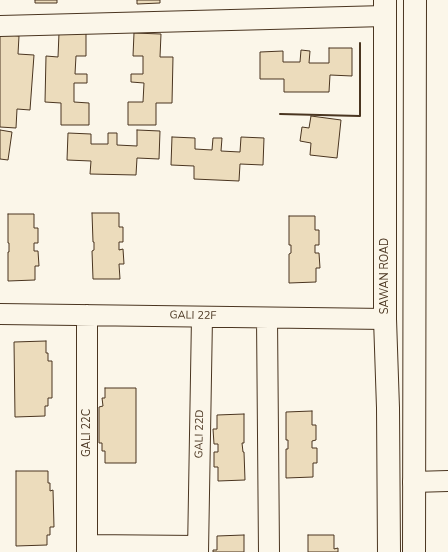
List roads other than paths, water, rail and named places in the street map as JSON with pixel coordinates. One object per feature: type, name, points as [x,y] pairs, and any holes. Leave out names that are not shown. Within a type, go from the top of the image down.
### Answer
[{"type":"main road","points":[[414,552],[415,0]]},
{"type":"main road","name":"SAWAN ROAD","points":[[385,8],[385,320],[388,408],[388,552]]},
{"type":"street","points":[[0,26],[385,8]]},
{"type":"street","name":"GALI 22F","points":[[0,314],[385,320]]},
{"type":"street","name":"GALI 22C","points":[[87,315],[88,549]]},
{"type":"street","name":"GALI 22D","points":[[198,549],[202,317]]},
{"type":"street","points":[[267,318],[268,552]]},
{"type":"street","points":[[413,482],[448,481]]},
{"type":"street","points":[[88,549],[198,549]]}]
